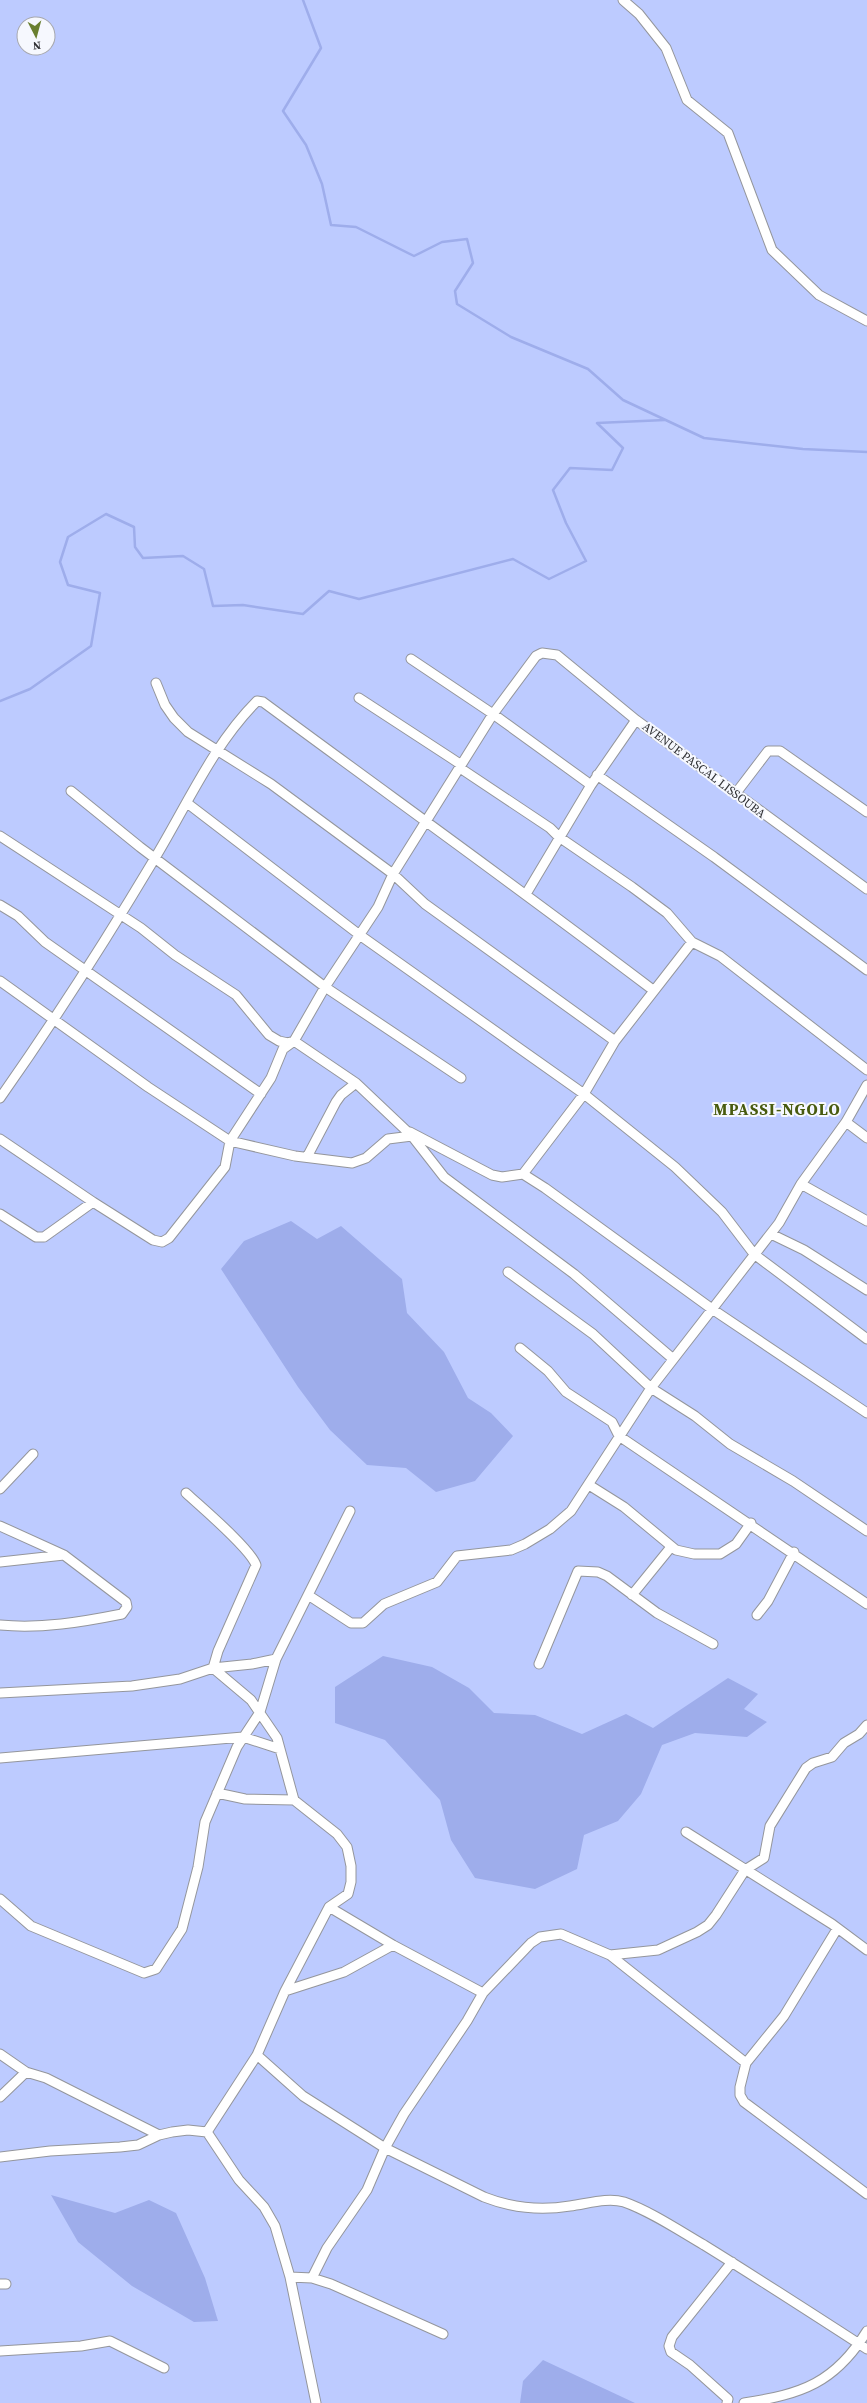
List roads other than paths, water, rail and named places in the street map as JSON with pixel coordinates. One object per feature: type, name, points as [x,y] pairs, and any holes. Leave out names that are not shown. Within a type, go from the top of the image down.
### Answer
[{"type":"street","points":[[623,0],[639,14],[666,48],[687,100],[728,133],[772,250],[819,295],[867,321]]},
{"type":"street","name":"AVENUE PASCAL LISSOUBA","points":[[493,714],[536,656],[542,653],[557,655],[636,720],[867,889]]},
{"type":"street","points":[[411,659],[493,714],[591,785]]},
{"type":"street","points":[[156,683],[165,705],[174,718],[188,732],[216,751],[272,784],[393,874],[426,904],[615,1041]]},
{"type":"street","points":[[359,698],[460,764],[460,768],[550,828],[559,837],[667,913],[692,942],[720,956],[867,1070]]},
{"type":"street","points":[[0,1098],[54,1021],[120,916],[156,857],[216,751],[258,701],[263,702],[426,823],[526,894],[653,990]]},
{"type":"street","points":[[0,1139],[93,1202],[153,1240],[162,1242],[169,1238],[225,1167],[230,1140],[271,1078],[283,1049],[294,1041],[325,987],[361,936],[378,907],[393,874],[493,714]]},
{"type":"street","points":[[526,894],[597,775],[636,720]]},
{"type":"street","points":[[736,793],[768,751],[774,750],[780,751],[867,812]]},
{"type":"street","points":[[597,775],[714,856],[867,970]]},
{"type":"street","points":[[71,791],[325,987],[461,1078]]},
{"type":"street","points":[[187,803],[361,936],[584,1094],[675,1167],[722,1212],[754,1254],[867,1339]]},
{"type":"street","points":[[0,836],[61,875],[120,916],[141,928],[175,955],[236,995],[269,1034],[288,1043],[294,1041]]},
{"type":"street","points":[[0,904],[18,916],[45,942],[261,1094]]},
{"type":"street","points":[[523,1174],[584,1094],[615,1041],[653,990],[692,942]]},
{"type":"street","points":[[0,981],[148,1087],[230,1140],[307,1157],[352,1163],[366,1158],[388,1140],[397,1137],[412,1136]]},
{"type":"street","points":[[294,1041],[356,1084],[400,1127],[412,1136],[444,1177],[574,1274],[672,1358]]},
{"type":"street","points":[[307,1157],[336,1102],[341,1095],[356,1084]]},
{"type":"street","points":[[308,1595],[351,1623],[363,1623],[384,1604],[438,1582],[457,1556],[511,1550],[525,1544],[550,1529],[571,1511],[619,1436],[672,1358],[771,1234],[802,1184],[846,1122],[867,1085]]},
{"type":"street","points":[[846,1122],[867,1138]]},
{"type":"street","points":[[400,1127],[492,1175],[502,1177],[523,1174],[545,1188],[712,1309],[867,1413]]},
{"type":"street","points":[[802,1184],[867,1221]]},
{"type":"street","points":[[0,1214],[36,1237],[44,1237],[93,1202]]},
{"type":"street","points":[[771,1234],[804,1250],[867,1290]]},
{"type":"street","points":[[508,1272],[594,1334],[651,1388],[695,1416],[730,1444],[793,1481],[867,1531]]},
{"type":"street","points":[[520,1348],[548,1371],[566,1392],[612,1422],[619,1436],[794,1552],[867,1604]]},
{"type":"street","points":[[0,1489],[33,1454]]},
{"type":"street","points":[[589,1485],[624,1507],[676,1550],[694,1554],[720,1554],[736,1544],[751,1524]]},
{"type":"street","points":[[186,1493],[254,1559],[256,1565],[218,1651],[213,1668]]},
{"type":"street","points":[[0,1899],[31,1926],[136,1971],[150,1973],[165,1958],[182,1929],[198,1867],[205,1822],[217,1793],[243,1737],[260,1712],[276,1659],[350,1511]]},
{"type":"street","points":[[0,1526],[64,1555],[126,1602],[126,1611],[114,1616],[58,1624],[19,1627],[0,1625]]},
{"type":"street","points":[[632,1595],[671,1547]]},
{"type":"street","points":[[757,1615],[768,1601],[794,1552]]},
{"type":"street","points":[[0,1562],[64,1555]]},
{"type":"street","points":[[539,1664],[578,1572],[598,1572],[657,1613],[713,1644]]},
{"type":"street","points":[[0,1693],[132,1686],[180,1679],[213,1668],[244,1665],[276,1659]]},
{"type":"street","points":[[213,1668],[251,1700],[277,1738],[294,1800]]},
{"type":"street","points":[[610,1955],[658,1950],[697,1932],[708,1925],[745,1870],[764,1858],[770,1826],[806,1768],[813,1763],[832,1757],[844,1743],[859,1734],[867,1725]]},
{"type":"street","points":[[0,1758],[243,1737],[280,1749]]},
{"type":"street","points":[[207,2132],[257,2055],[285,1991],[329,1908],[348,1894],[351,1882],[351,1866],[347,1847],[338,1834],[294,1800],[246,1799],[217,1793]]},
{"type":"street","points":[[686,1832],[832,1924],[867,1950]]},
{"type":"street","points":[[329,1908],[393,1946],[483,1993]]},
{"type":"street","points":[[837,1929],[784,2016],[746,2063],[740,2087],[740,2095],[744,2102],[867,2194]]},
{"type":"street","points":[[312,2278],[327,2248],[367,2190],[385,2148],[425,2081],[463,2027],[483,1993],[532,1943],[540,1937],[561,1934],[610,1955],[746,2063]]},
{"type":"street","points":[[285,1991],[344,1972],[393,1946]]},
{"type":"street","points":[[0,2054],[26,2072],[46,2078],[159,2135]]},
{"type":"street","points":[[257,2055],[304,2096],[385,2148],[498,2203],[533,2208],[569,2207],[603,2201],[625,2203],[683,2233],[732,2262],[863,2346]]},
{"type":"street","points":[[0,2097],[26,2072]]},
{"type":"street","points":[[0,2158],[50,2151],[138,2145],[159,2135],[188,2130],[207,2132]]},
{"type":"street","points":[[207,2132],[239,2180],[270,2216],[290,2277],[316,2403]]},
{"type":"street","points":[[727,2403],[728,2399],[690,2365],[672,2352],[669,2346],[672,2337],[732,2262]]},
{"type":"street","points":[[290,2277],[312,2278],[443,2334]]},
{"type":"street","points":[[744,2403],[796,2393],[835,2371],[863,2346],[867,2331]]},
{"type":"street","points":[[0,2352],[74,2347],[110,2341],[164,2368]]},
{"type":"waterway","points":[[303,0],[321,48],[283,111],[306,145],[322,184],[331,225],[356,227],[414,256],[442,242],[467,239],[473,263],[455,291],[457,304],[511,337],[588,369],[623,400],[704,438],[803,449],[867,452]]},
{"type":"waterway","points":[[0,701],[30,689],[91,646],[100,593],[68,585],[60,562],[68,537],[106,514],[134,527],[135,547],[143,558],[183,556],[204,569],[213,606],[243,605],[303,614],[329,591],[359,599],[513,559],[549,579],[586,561],[566,523],[553,490],[570,468],[612,470],[623,448],[597,423],[665,420]]},
{"type":"district","name":"MPASSI-NGOLO","points":[[777,1109]]}]
